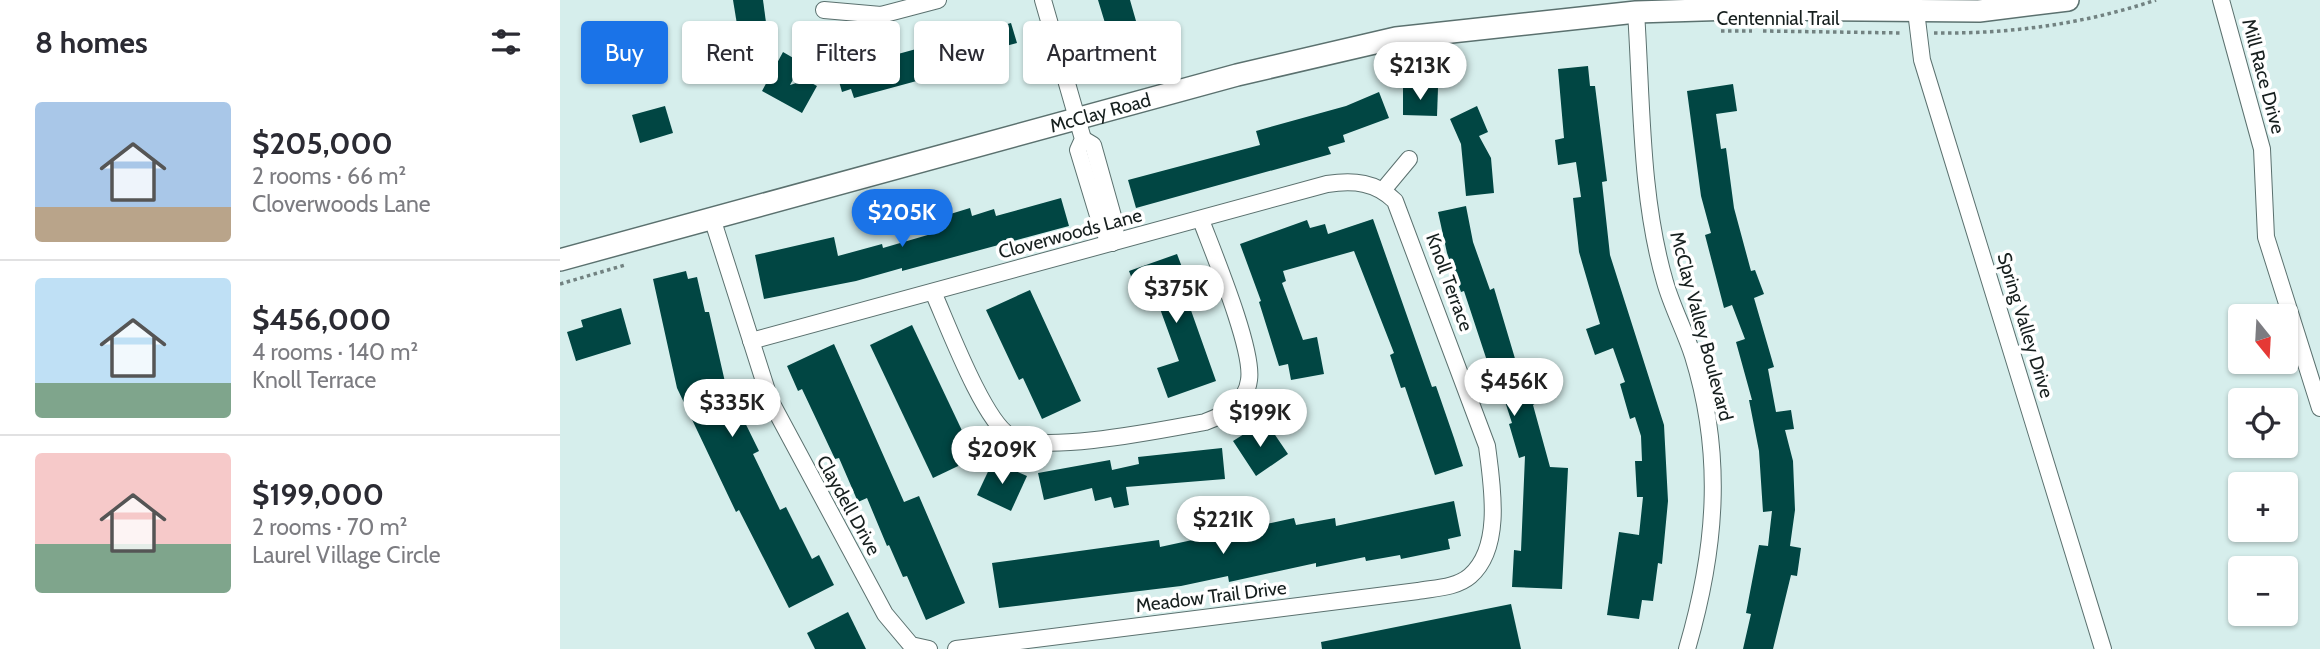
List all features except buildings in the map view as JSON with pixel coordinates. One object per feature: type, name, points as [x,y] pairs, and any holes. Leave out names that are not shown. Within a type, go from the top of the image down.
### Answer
[{"type":"main road","name":"McClay Road","points":[[560,260],[1260,69],[1396,38],[1516,22],[1636,12],[1734,9],[1979,11],[2068,0]]},
{"type":"street","points":[[824,10],[881,15],[938,0]]},
{"type":"street","points":[[1043,0],[1083,139],[1093,145],[1116,227],[1112,243]]},
{"type":"street","name":"Mill Race Drive","points":[[2221,0],[2262,149],[2266,237],[2315,372],[2320,408]]},
{"type":"street","name":"Spring Valley Drive","points":[[1916,11],[1922,60],[2103,649]]},
{"type":"street","name":"McClay Valley Boulevard","points":[[1636,12],[1649,189],[1656,236],[1665,282],[1701,387],[1712,449],[1713,525],[1706,571],[1686,649]]},
{"type":"street","points":[[1390,195],[1409,159]]},
{"type":"street","name":"Cloverwoods Lane","points":[[751,341],[1327,184],[1352,180],[1390,195]]},
{"type":"street","name":"Knoll Terrace","points":[[1390,195],[1487,446],[1491,476],[1488,544],[1482,562],[1468,578]]},
{"type":"street","name":"Claydell Drive","points":[[712,218],[770,400],[885,614],[911,645],[929,649]]},
{"type":"street","points":[[933,292],[965,365],[996,422],[1009,436],[1044,445],[1205,422],[1227,414],[1240,400],[1249,380],[1247,356],[1234,312],[1201,220]]},
{"type":"street","name":"Meadow Trail Drive","points":[[956,649],[1418,591],[1449,586],[1468,578]]},
{"type":"path","name":"Centennial Trail","points":[[1713,31],[1890,33]]},
{"type":"path","points":[[560,284],[630,263]]}]
